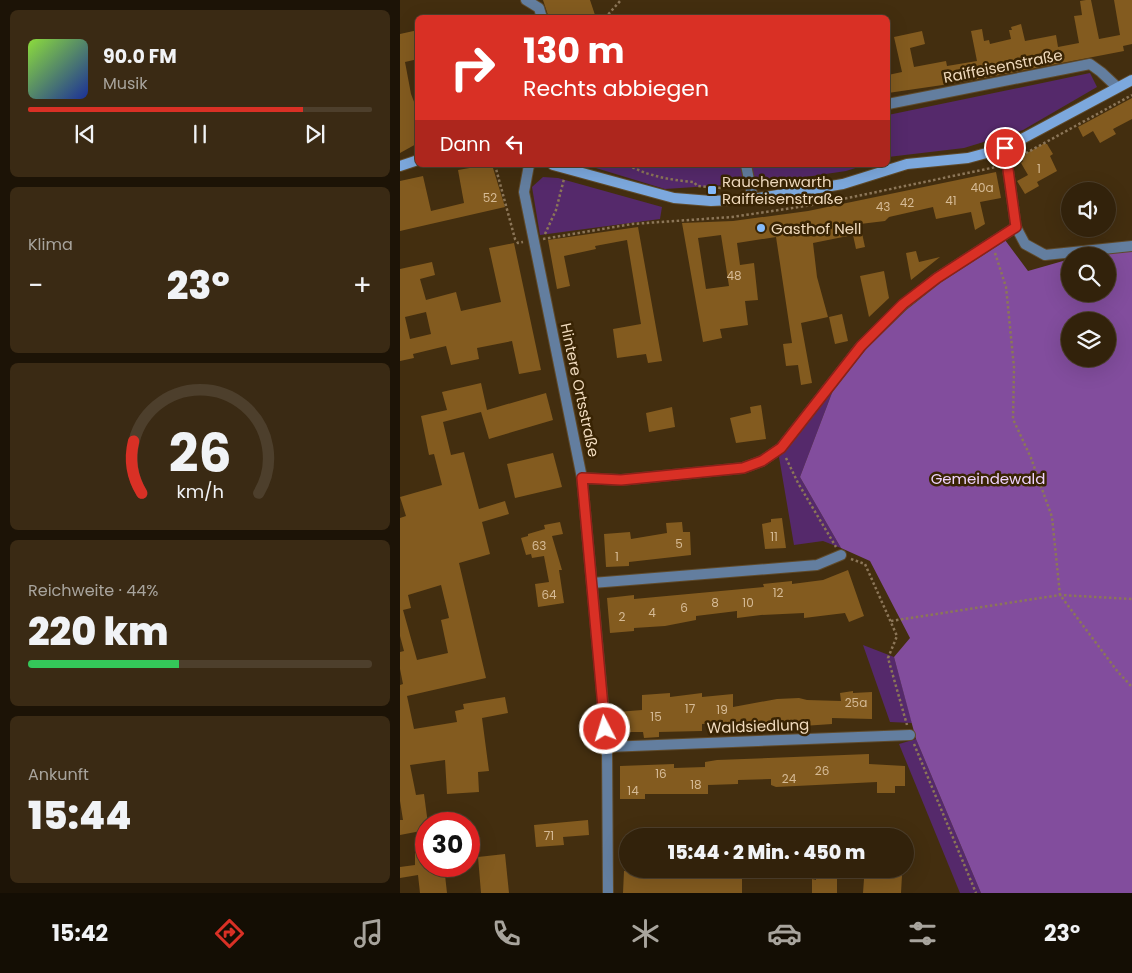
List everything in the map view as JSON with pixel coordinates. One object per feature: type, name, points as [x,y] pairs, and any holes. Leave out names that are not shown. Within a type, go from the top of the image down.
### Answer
[{"type":"main road","points":[[560,167],[674,198],[711,201],[753,199],[843,184],[906,164],[968,158],[1005,148],[1132,80]]},
{"type":"main road","points":[[400,166],[415,161]]},
{"type":"street","points":[[526,0],[539,8],[541,15]]},
{"type":"street","name":"Raiffeisenstraße","points":[[890,104],[1090,64],[1117,87]]},
{"type":"street","points":[[1005,148],[1016,227],[1025,244],[1045,254],[1132,246]]},
{"type":"street","name":"Hintere Ortsstraße","points":[[529,167],[524,192],[582,478],[607,747],[608,893]]},
{"type":"street","points":[[746,167],[753,199]]},
{"type":"street","points":[[582,478],[621,480],[743,468],[762,461],[781,448],[861,346],[903,304],[937,278],[1016,227]]},
{"type":"street","points":[[592,583],[817,564],[841,555]]},
{"type":"street","name":"Waldsiedlung","points":[[607,747],[910,735]]},
{"type":"path","points":[[608,15],[621,0]]},
{"type":"path","points":[[1008,164],[1034,147],[1132,95]]},
{"type":"path","points":[[496,167],[514,239],[518,243],[545,238],[545,231],[556,210],[567,169]]},
{"type":"path","points":[[632,167],[641,172],[670,180],[694,182],[697,186],[724,188]]},
{"type":"path","points":[[992,242],[1006,287],[1014,367],[1013,419],[1031,458],[1052,517],[1060,595],[1118,672],[1132,687]]},
{"type":"path","points":[[781,448],[798,483],[841,555],[865,564],[898,636],[888,658],[910,735],[976,893]]},
{"type":"path","points":[[891,621],[1060,595],[1132,599]]},
{"type":"shaded area","points":[[1090,73],[1097,87],[1023,130],[964,148],[890,157],[890,115]]},
{"type":"shaded area","points":[[593,167],[859,167],[846,171],[772,182],[665,189]]},
{"type":"shaded area","points":[[543,177],[558,178],[662,207],[660,219],[540,235],[532,187]]},
{"type":"shaded area","points":[[835,385],[800,477],[841,548],[823,541],[794,545],[779,457]]},
{"type":"shaded area","points":[[863,645],[894,657],[912,723],[890,722]]},
{"type":"shaded area","points":[[916,739],[981,893],[960,893],[899,744]]},
{"type":"green space","name":"Gemeindewald","points":[[1005,240],[1028,271],[1061,262],[1061,302],[1116,302],[1116,252],[1132,250],[1132,893],[981,893],[916,739],[894,657],[910,638],[870,561],[841,548],[800,477],[835,385],[887,325],[943,280]]},
{"type":"building","points":[[543,0],[590,0],[595,15],[548,15]]},
{"type":"building","points":[[1091,0],[1099,39],[1120,35],[1114,0],[1132,0],[1132,44],[1123,46],[1124,51],[963,82],[890,93],[890,75],[902,72],[894,37],[922,31],[925,44],[910,48],[914,67],[946,61],[947,66],[977,61],[971,31],[982,29],[984,41],[989,40],[990,44],[1011,39],[1009,30],[1012,30],[1011,27],[1021,24],[1025,41],[1056,35],[1058,47],[1079,43],[1074,16],[1082,15],[1080,1]]},
{"type":"building","points":[[415,31],[415,60],[405,62],[411,94],[415,104],[415,145],[400,153],[400,34]]},
{"type":"building","points":[[1132,98],[1132,119],[1113,129],[1116,134],[1100,143],[1093,131],[1083,137],[1078,127]]},
{"type":"building","points":[[1043,144],[1047,144],[1053,154],[1050,156],[1057,171],[1037,182],[1039,186],[1025,194],[1017,181],[1028,175],[1021,163],[1023,161],[1020,157]]},
{"type":"building","points":[[475,167],[493,168],[505,207],[400,231],[400,181],[423,176],[431,211],[464,203],[458,170]]},
{"type":"building","points":[[996,172],[1001,198],[980,202],[985,224],[975,230],[971,212],[936,219],[933,207],[889,217],[885,221],[860,224],[865,247],[856,249],[853,235],[813,243],[817,277],[828,317],[801,323],[812,383],[801,385],[798,365],[786,366],[783,344],[792,343],[776,237],[737,243],[740,265],[754,263],[758,300],[745,301],[748,325],[720,329],[722,338],[703,342],[682,223],[733,221],[808,211]],"holes":[[[721,235],[729,286],[706,289],[698,238]]]},
{"type":"building","points":[[638,227],[662,361],[648,363],[646,354],[617,358],[613,329],[641,324],[627,240],[595,246],[596,249],[564,256],[570,286],[557,289],[548,240]]},
{"type":"building","points":[[514,243],[541,370],[519,374],[512,341],[477,348],[479,359],[451,365],[446,346],[413,354],[414,358],[400,361],[400,269],[432,262],[435,275],[420,279],[426,300],[456,292],[461,311],[501,302],[489,248]],"holes":[[[426,312],[431,334],[410,339],[405,317]]]},
{"type":"building","points":[[916,251],[919,262],[940,257],[911,280],[906,253]]},
{"type":"building","points":[[884,271],[889,298],[869,317],[860,276]]},
{"type":"building","points":[[842,314],[848,341],[835,344],[829,317]]},
{"type":"building","points":[[481,383],[487,410],[546,393],[553,420],[489,439],[481,412],[443,422],[451,455],[464,452],[479,509],[505,501],[509,514],[482,522],[490,554],[459,563],[486,678],[407,696],[414,729],[457,722],[455,711],[464,709],[463,704],[505,697],[508,713],[482,718],[489,771],[478,772],[479,792],[447,794],[445,760],[410,765],[416,795],[424,794],[426,812],[415,812],[415,832],[400,835],[400,820],[403,820],[400,801],[400,685],[403,684],[400,669],[400,652],[404,651],[400,636],[400,518],[406,516],[400,497],[442,485],[434,454],[429,455],[421,416],[447,410],[442,392]],"holes":[[[441,585],[449,618],[441,620],[448,653],[417,660],[403,610],[411,608],[408,595]]]},
{"type":"building","points":[[761,405],[766,439],[736,443],[730,418],[751,413],[750,407]]},
{"type":"building","points":[[672,407],[675,427],[649,432],[646,413]]},
{"type":"building","points":[[553,453],[562,487],[515,498],[507,464]]},
{"type":"building","points":[[782,518],[786,548],[765,549],[762,524],[771,522],[771,519]]},
{"type":"building","points":[[560,522],[563,534],[552,536],[562,570],[559,570],[564,603],[538,607],[535,584],[549,582],[544,556],[532,558],[531,554],[526,555],[521,538],[545,529],[544,525]]},
{"type":"building","points":[[682,522],[683,532],[690,532],[691,555],[629,562],[629,566],[606,567],[604,534],[630,532],[631,539],[667,533],[666,523]]},
{"type":"building","points":[[848,570],[864,616],[849,622],[845,613],[804,618],[804,613],[737,618],[737,611],[696,616],[696,620],[665,626],[634,628],[634,631],[610,633],[607,598],[634,595],[634,599],[764,587],[763,584],[792,581],[792,584],[823,580]]},
{"type":"building","points":[[853,691],[853,693],[872,692],[872,719],[832,718],[832,724],[774,728],[738,729],[738,722],[702,724],[702,731],[659,732],[659,737],[644,738],[643,732],[618,732],[617,712],[642,710],[642,695],[670,693],[670,697],[702,693],[702,697],[733,694],[733,707],[777,699],[799,698],[841,701],[840,693]]},
{"type":"building","points":[[869,754],[869,764],[905,766],[905,786],[895,786],[895,793],[877,793],[877,782],[776,787],[771,785],[771,779],[738,780],[738,784],[708,785],[708,794],[645,794],[645,799],[620,799],[620,766],[674,764],[674,768],[705,767],[705,762],[717,760]]},
{"type":"building","points":[[588,820],[589,835],[563,837],[564,845],[536,847],[534,825]]},
{"type":"building","points":[[505,854],[509,893],[481,893],[480,857]]},
{"type":"building","points":[[415,865],[415,876],[400,878],[400,867]]},
{"type":"building","points":[[418,877],[445,877],[447,893],[420,893]]},
{"type":"building","points":[[624,878],[742,878],[742,893],[623,893]]},
{"type":"building","points":[[816,878],[837,878],[837,893],[812,893],[812,879],[816,880]]},
{"type":"building","points":[[902,878],[901,893],[863,893],[864,879]]},
{"type":"place","name":"Rauchenwarth Raiffeisenstraße","points":[[712,190]]},
{"type":"place","name":"Gasthof Nell","points":[[761,228]]},
{"type":"route","points":[[605,729],[582,478],[621,480],[743,468],[762,461],[781,448],[861,346],[903,304],[937,278],[1016,227],[1005,148]]}]
